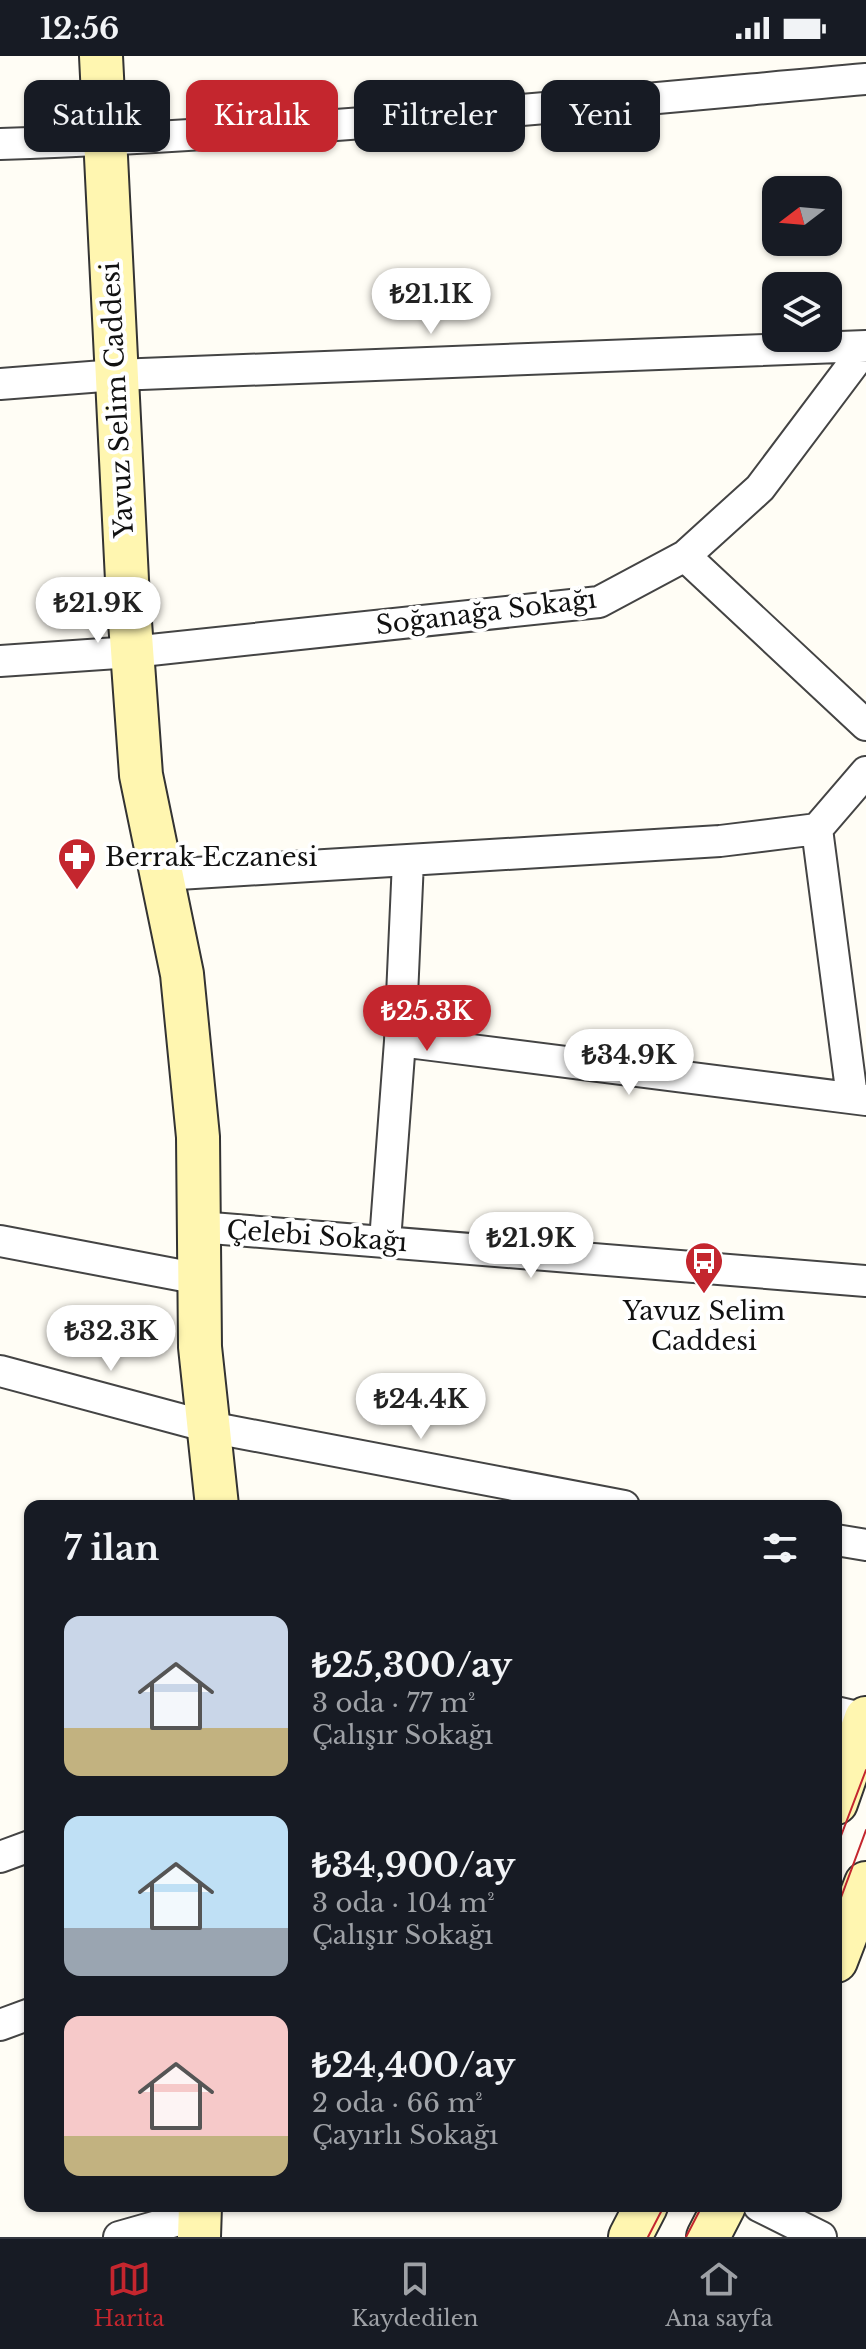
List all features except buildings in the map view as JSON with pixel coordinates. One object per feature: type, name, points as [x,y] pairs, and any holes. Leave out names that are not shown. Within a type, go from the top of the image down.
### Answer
[{"type":"street","name":"Yavuz Selim Caddesi","points":[[101,56],[102,80]]},
{"type":"street","points":[[170,136],[567,106],[866,79]]},
{"type":"street","points":[[0,144],[24,143]]},
{"type":"street","name":"Yavuz Selim Caddesi","points":[[105,152],[141,775],[184,989],[198,1137],[200,1347],[216,1500]]},
{"type":"street","points":[[0,384],[116,375],[866,347]]},
{"type":"street","name":"Soğanağa Sokağı","points":[[0,661],[132,652],[599,602],[685,556],[760,488],[866,347]]},
{"type":"street","points":[[685,556],[866,725]]},
{"type":"street","points":[[162,875],[720,841],[817,829],[866,772]]},
{"type":"street","points":[[400,1041],[859,1099],[817,829]]},
{"type":"street","points":[[385,1241],[400,1041],[408,861]]},
{"type":"street","name":"Çelebi Sokağı","points":[[199,1227],[866,1281]]},
{"type":"street","points":[[0,1241],[200,1279]]},
{"type":"street","points":[[0,1371],[209,1427],[592,1500]]},
{"type":"street","points":[[842,1541],[866,1545]]},
{"type":"street","points":[[842,1713],[866,1718],[842,1786]]},
{"type":"street","points":[[0,1857],[24,1848]]},
{"type":"street","points":[[848,1954],[866,1883]]},
{"type":"street","points":[[0,2025],[24,2016]]},
{"type":"street","points":[[630,2237],[643,2212]]},
{"type":"street","points":[[708,2237],[721,2212]]},
{"type":"street","points":[[771,2212],[821,2237]]},
{"type":"street","points":[[119,2237],[200,2219]]},
{"type":"tram line","points":[[842,1833],[866,1770]]},
{"type":"tram line","points":[[842,1895],[866,1830]]},
{"type":"tram line","points":[[648,2237],[661,2212]]},
{"type":"tram line","points":[[686,2237],[699,2212]]},
{"type":"place","name":"Berrak Eczanesi","points":[[77,891]]},
{"type":"place","name":"Yavuz Selim Caddesi","points":[[704,1295]]}]
